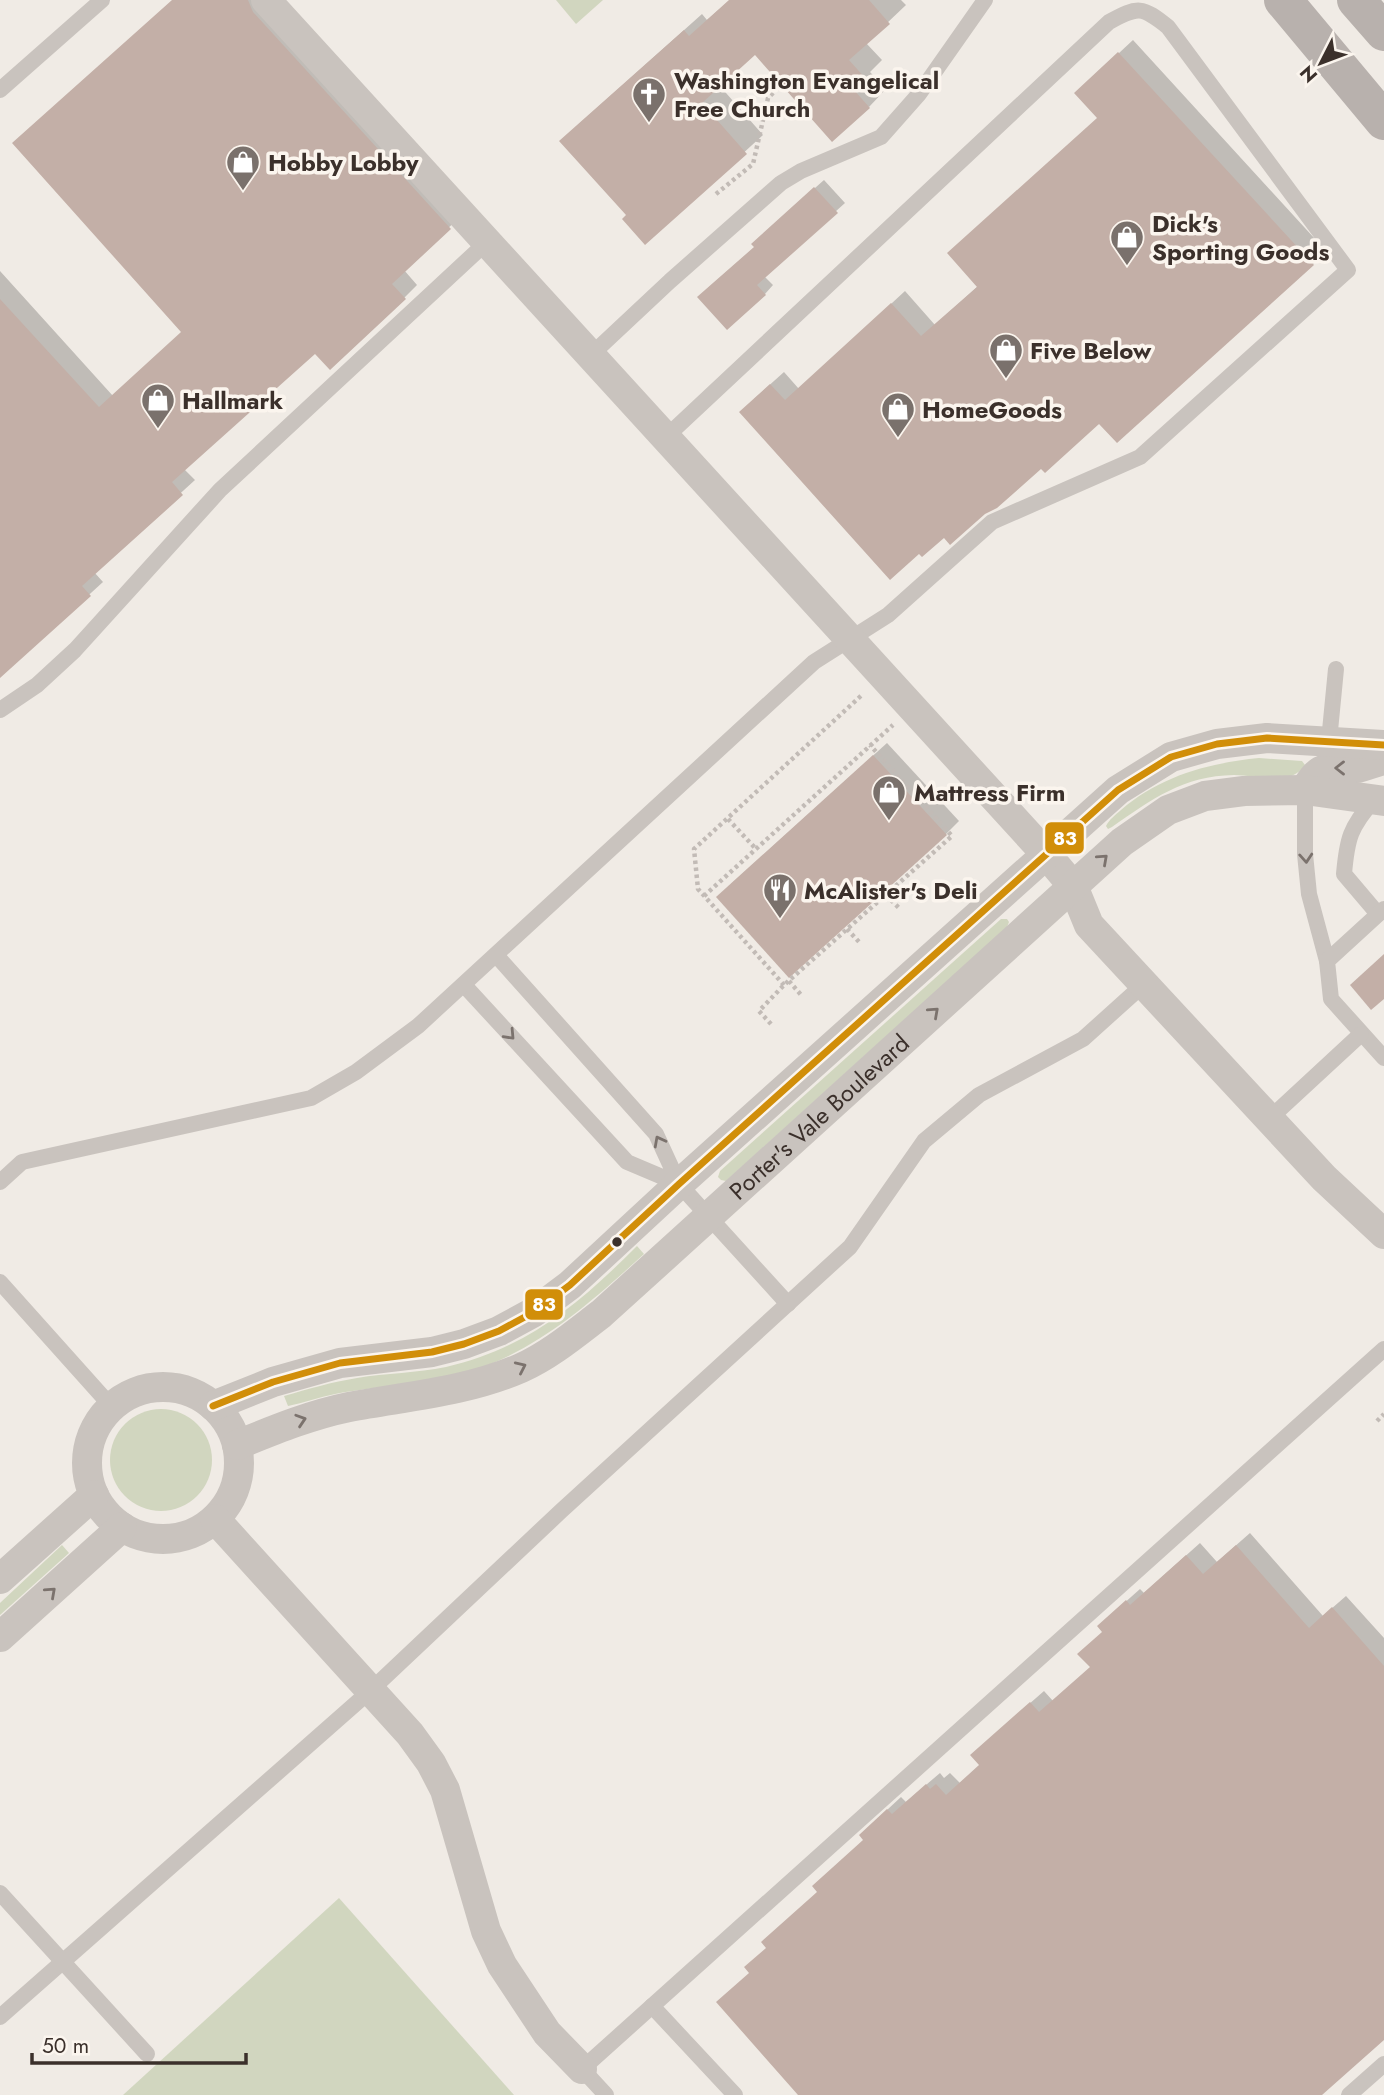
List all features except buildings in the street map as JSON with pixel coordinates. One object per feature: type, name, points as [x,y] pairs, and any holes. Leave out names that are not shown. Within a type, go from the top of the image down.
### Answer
[{"type":"main road","points":[[1283,0],[1384,121]]},
{"type":"main road","points":[[1356,0],[1384,32]]},
{"type":"street","points":[[266,0],[1046,854],[1073,886],[1089,925],[1143,985],[1325,1178],[1384,1234]]},
{"type":"street","name":"Porter's Vale Boulevard","points":[[213,1406],[273,1381],[330,1366],[432,1352],[499,1331],[534,1312],[570,1285],[1118,790],[1171,757],[1217,744],[1267,738],[1384,745]]},
{"type":"street","points":[[1305,790],[1314,774],[1329,768],[1356,768],[1384,760]]},
{"type":"street","name":"Porter's Vale Boulevard","points":[[237,1445],[301,1418],[475,1385],[523,1367],[568,1340],[601,1314],[1122,842],[1168,810],[1205,796],[1244,791],[1305,790],[1379,800]]},
{"type":"street","points":[[162,1386],[190,1392],[213,1406],[227,1420],[237,1445],[237,1482],[230,1498],[215,1519],[188,1535],[162,1539],[147,1537],[122,1527],[109,1517],[94,1495],[88,1475],[88,1449],[95,1427],[111,1406],[136,1391],[162,1386]]},
{"type":"street","points":[[0,1579],[94,1495]]},
{"type":"street","points":[[215,1519],[410,1734],[431,1763],[445,1790],[486,1931],[547,2033],[582,2069]]},
{"type":"street","points":[[0,1637],[122,1527]]},
{"type":"lane","points":[[0,90],[102,0]]},
{"type":"lane","points":[[591,355],[781,183],[881,138],[919,94],[976,3]]},
{"type":"lane","points":[[0,1182],[22,1162],[311,1098],[356,1073],[418,1026],[464,985],[814,662],[888,615],[992,522],[1140,457],[1348,270],[1168,27],[1149,12],[1131,10],[1109,22],[667,437]]},
{"type":"lane","points":[[0,710],[37,685],[75,650],[220,489],[488,241]]},
{"type":"lane","points":[[1329,741],[1336,669]]},
{"type":"lane","points":[[1305,790],[1305,854],[1309,894],[1327,961],[1331,999],[1384,1058]]},
{"type":"lane","points":[[1327,961],[1381,911],[1343,874],[1346,844],[1357,819],[1379,800]]},
{"type":"lane","points":[[496,955],[656,1134],[679,1184],[788,1304]]},
{"type":"lane","points":[[464,985],[627,1162],[679,1184]]},
{"type":"lane","points":[[0,2017],[370,1691],[561,1511],[850,1247],[924,1141],[979,1095],[1083,1039],[1143,985]]},
{"type":"lane","points":[[1269,1119],[1360,1034]]},
{"type":"lane","points":[[0,1282],[111,1406]]},
{"type":"lane","points":[[606,2095],[582,2069],[1384,1349]]},
{"type":"lane","points":[[0,1893],[147,2054]]},
{"type":"lane","points":[[652,2006],[735,2095]]},
{"type":"lane","points":[[1349,2095],[1384,2064]]},
{"type":"path","points":[[716,194],[753,164],[768,98],[782,85]]},
{"type":"path","points":[[784,985],[698,889],[694,849],[866,691]]},
{"type":"path","points":[[704,895],[895,723]]},
{"type":"path","points":[[771,1024],[760,1011],[784,985],[953,836],[870,746]]},
{"type":"path","points":[[727,819],[756,849]]},
{"type":"path","points":[[886,895],[899,908]]},
{"type":"path","points":[[847,929],[860,943]]},
{"type":"path","points":[[789,981],[802,996]]},
{"type":"path","points":[[1377,1421],[1384,1414]]},
{"type":"green space","points":[[556,0],[603,0],[576,24]]},
{"type":"green space","points":[[1259,758],[1302,761],[1305,765],[1291,776],[1282,778],[1234,775],[1199,780],[1169,791],[1108,829],[1106,826],[1136,798],[1169,780],[1222,763]]},
{"type":"green space","points":[[1001,919],[1007,919],[1007,927],[726,1181],[718,1177],[720,1171]]},
{"type":"green space","points":[[637,1246],[644,1254],[603,1291],[537,1340],[489,1365],[447,1378],[335,1394],[288,1406],[284,1396],[311,1388],[357,1378],[446,1367],[502,1348],[551,1321],[595,1286]]},
{"type":"green space","points":[[161,1409],[190,1417],[204,1431],[212,1460],[204,1489],[190,1503],[161,1511],[132,1503],[118,1489],[110,1460],[118,1431],[132,1417]]},
{"type":"green space","points":[[62,1545],[69,1553],[0,1615],[0,1603]]},
{"type":"green space","points":[[339,1898],[514,2095],[123,2095]]},
{"type":"transit line","name":"83","points":[[213,1406],[273,1382],[340,1363],[432,1352],[464,1344],[499,1331],[534,1312],[570,1285],[1118,790],[1171,757],[1217,744],[1267,738],[1384,745]]},
{"type":"place","name":"Washington Evangelical Free Church","points":[[649,124]]},
{"type":"place","name":"Hobby Lobby","points":[[243,192]]},
{"type":"place","name":"Dick's Sporting Goods","points":[[1127,267]]},
{"type":"place","name":"Five Below","points":[[1006,380]]},
{"type":"place","name":"Hallmark","points":[[158,430]]},
{"type":"place","name":"HomeGoods","points":[[898,439]]},
{"type":"place","name":"Mattress Firm","points":[[889,822]]},
{"type":"place","name":"McAlister's Deli","points":[[780,920]]}]
